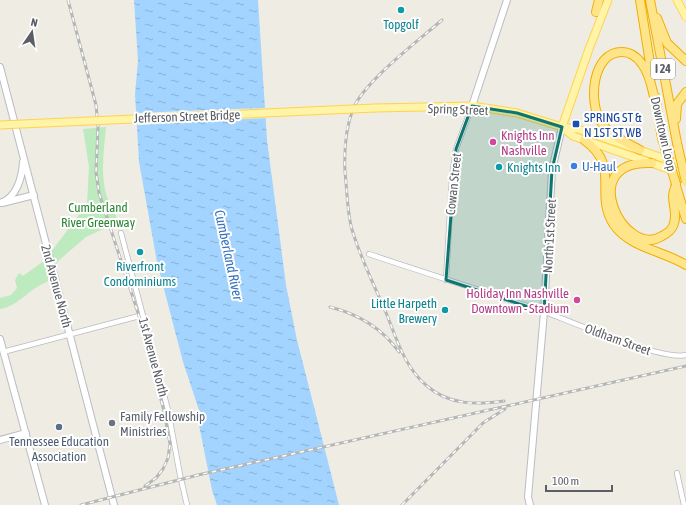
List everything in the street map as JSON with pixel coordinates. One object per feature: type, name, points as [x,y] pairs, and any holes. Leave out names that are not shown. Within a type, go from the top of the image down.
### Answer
[{"type":"highway","points":[[596,12],[600,0]]},
{"type":"highway","name":"Downtown Loop","points":[[640,0],[662,138],[686,219]]},
{"type":"highway","points":[[650,2],[668,43],[686,61]]},
{"type":"highway","name":"Downtown Loop","points":[[650,2],[676,140],[686,182]]},
{"type":"highway","points":[[640,150],[610,133],[600,121],[596,109],[595,85],[596,75],[603,61],[615,53],[629,52],[636,57],[648,74],[656,101]]},
{"type":"highway","points":[[676,140],[677,104],[686,92]]},
{"type":"highway","points":[[584,140],[594,147],[604,163],[606,170],[605,201],[614,225],[625,236],[686,265]]},
{"type":"highway","points":[[652,163],[641,163],[625,166],[617,172],[612,185],[611,195],[616,216],[631,233],[649,240],[658,238],[670,230],[674,222],[676,210],[673,196],[676,184]]},
{"type":"main road","name":"North 1st Street","points":[[562,127],[590,45],[608,0]]},
{"type":"main road","points":[[677,0],[686,17]]},
{"type":"main road","name":"North 1st Street","points":[[590,45],[596,12]]},
{"type":"main road","name":"Spring Street","points":[[375,108],[472,106],[517,113],[562,127],[578,128],[686,166]]},
{"type":"main road","name":"Jefferson Street Bridge","points":[[0,125],[375,108]]},
{"type":"main road","name":"Spring Street","points":[[562,127],[573,136],[686,175]]},
{"type":"street","name":"Cowan Street","points":[[446,280],[452,177],[456,149],[472,106],[507,0]]},
{"type":"street","name":"2nd Avenue North","points":[[0,67],[114,505]]},
{"type":"street","name":"North 1st Street","points":[[530,505],[528,492],[544,312],[552,170],[562,127]]},
{"type":"street","points":[[1,203],[18,186],[21,178],[23,154]]},
{"type":"street","points":[[1,203],[34,195]]},
{"type":"street","name":"1st Avenue North","points":[[121,233],[168,410],[187,505]]},
{"type":"street","name":"Oldham Street","points":[[369,254],[544,312],[658,353],[681,356],[686,355]]},
{"type":"street","points":[[3,352],[142,315]]},
{"type":"street","points":[[0,339],[45,505]]},
{"type":"street","points":[[0,440],[26,433]]},
{"type":"street","points":[[677,473],[684,505]]},
{"type":"highlighted area","points":[[472,106],[517,113],[562,127],[552,170],[544,312],[446,280],[456,149]]},
{"type":"green space","name":"Cumberland River Greenway","points":[[106,127],[103,162],[105,189],[118,222],[86,237],[58,261],[50,281],[37,287],[19,301],[0,309],[0,298],[11,295],[17,288],[15,280],[19,273],[23,276],[45,260],[87,204],[89,167],[83,129]]},
{"type":"water","name":"Cumberland River","points":[[134,0],[258,0],[267,140],[286,285],[297,340],[339,505],[217,505],[212,490],[199,425],[199,410],[183,362],[157,262],[139,162],[135,94],[138,61]]},
{"type":"pier","points":[[265,108],[266,118],[137,125],[136,113]]},
{"type":"railway","points":[[68,0],[96,105],[98,127],[96,172],[99,193],[139,316],[164,411],[170,444],[168,458],[163,469],[156,478],[145,486]]},
{"type":"railway","points":[[442,20],[393,62],[368,87],[359,98],[353,109],[347,132],[345,156],[345,172],[351,226],[358,248],[398,344],[407,362],[419,379],[435,392],[454,400],[473,403],[504,401]]},
{"type":"railway","points":[[330,307],[360,318],[369,323],[385,336],[399,352]]},
{"type":"railway","points":[[81,505],[198,475],[686,366]]},
{"type":"railway","points":[[402,505],[483,423],[505,409]]},
{"type":"place","name":"Topgolf","points":[[401,10]]},
{"type":"place","name":"SPRING ST & N 1ST ST WB","points":[[576,124]]},
{"type":"place","name":"Knights Inn Nashville","points":[[493,142]]},
{"type":"place","name":"U-Haul","points":[[574,166]]},
{"type":"place","name":"Knights Inn","points":[[499,167]]},
{"type":"place","name":"Riverfront Condominiums","points":[[140,252]]},
{"type":"place","name":"Holiday Inn Nashville Downtown - Stadium","points":[[577,300]]},
{"type":"place","name":"Little Harpeth Brewery","points":[[445,310]]},
{"type":"place","name":"Family Fellowship Ministries","points":[[112,423]]},
{"type":"place","name":"Tennessee Education Association","points":[[59,427]]}]
